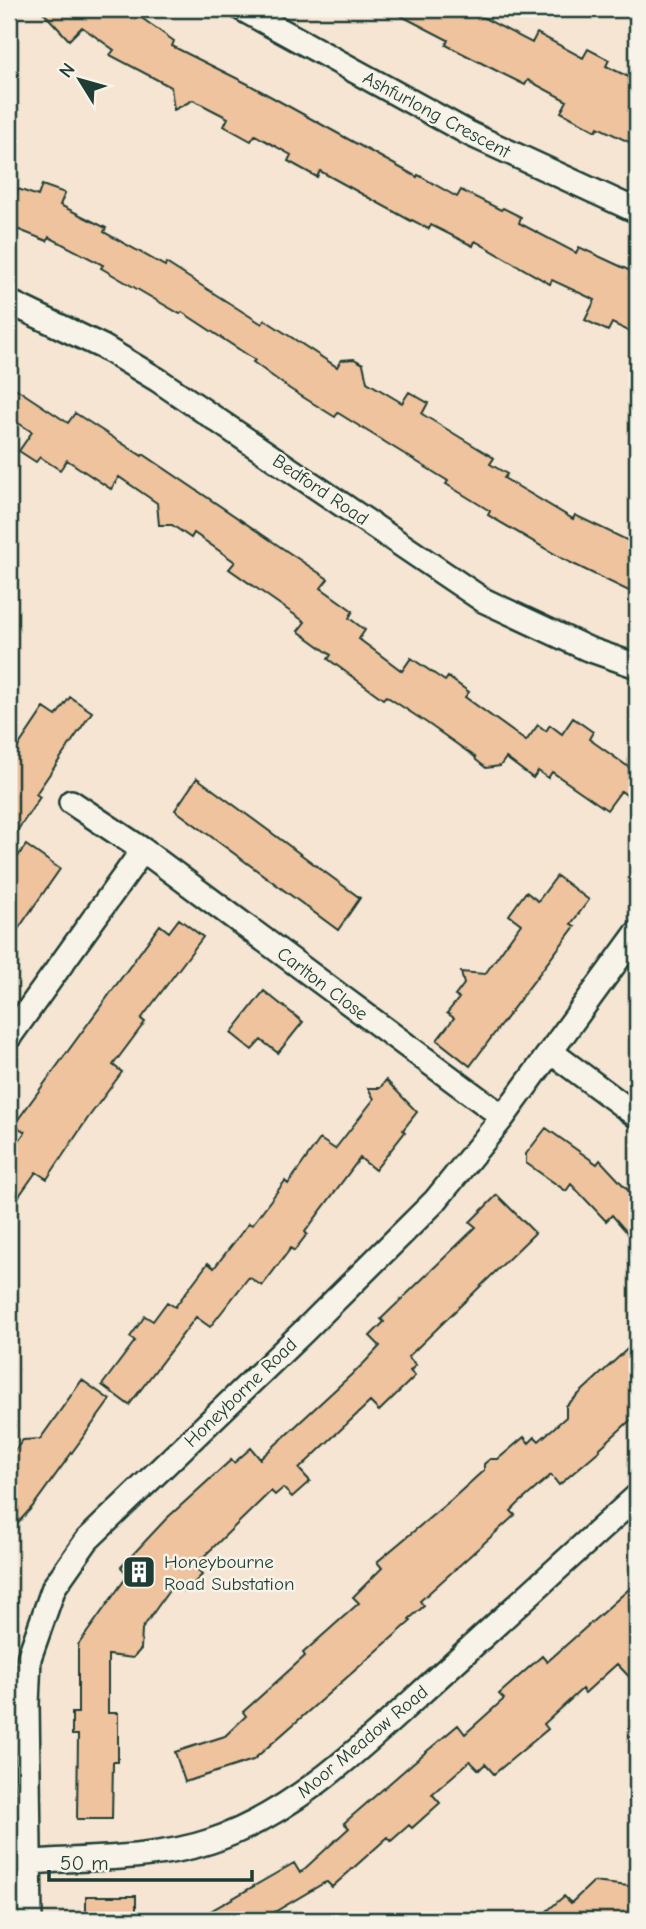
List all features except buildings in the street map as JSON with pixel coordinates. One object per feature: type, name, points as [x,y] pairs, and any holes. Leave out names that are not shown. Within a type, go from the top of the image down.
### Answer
[{"type":"street","name":"Ashfurlong Crescent","points":[[242,9],[470,134],[637,211]]},
{"type":"street","name":"Bedford Road","points":[[9,302],[103,347],[159,380],[483,600],[588,649],[637,666]]},
{"type":"street","name":"Carlton Close","points":[[71,802],[143,850],[503,1117]]},
{"type":"street","points":[[9,1037],[143,850]]},
{"type":"street","name":"Honeyborne Road","points":[[30,1920],[27,1703],[29,1658],[54,1587],[88,1540],[435,1201],[503,1117],[637,933]]},
{"type":"street","points":[[551,1052],[637,1116]]},
{"type":"street","name":"Moor Meadow Road","points":[[28,1862],[167,1852],[211,1841],[259,1821],[321,1779],[394,1717],[637,1496]]},
{"type":"place","name":"Honeybourne Road Substation","points":[[139,1572]]}]
